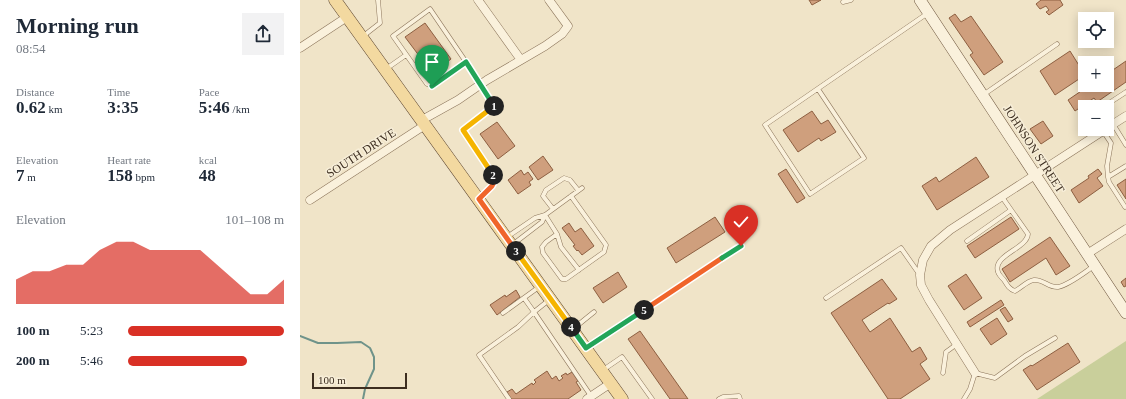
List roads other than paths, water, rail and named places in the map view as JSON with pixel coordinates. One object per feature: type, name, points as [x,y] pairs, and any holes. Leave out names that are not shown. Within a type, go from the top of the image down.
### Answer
[{"type":"main road","points":[[335,0],[622,399]]},
{"type":"street","points":[[478,0],[521,60]]},
{"type":"street","name":"SOUTH DRIVE","points":[[310,200],[423,122],[487,80],[562,34],[568,26],[549,0]]},
{"type":"street","name":"JOHNSON STREET","points":[[920,0],[1126,313]]},
{"type":"street","points":[[300,48],[347,17]]},
{"type":"street","points":[[1114,123],[1126,116]]},
{"type":"street","points":[[975,373],[928,300],[921,285],[920,275],[923,260],[931,246],[950,230],[1035,176],[1094,136]]},
{"type":"street","points":[[1087,254],[1126,229]]},
{"type":"street","points":[[589,398],[611,383]]},
{"type":"lane","points":[[362,37],[380,23],[378,0]]},
{"type":"lane","points":[[843,2],[851,0]]},
{"type":"lane","points":[[466,62],[432,86],[427,84],[392,36],[430,9],[466,62],[495,107],[463,130],[496,178],[492,186],[479,199]]},
{"type":"lane","points":[[818,89],[864,158],[810,194],[764,125],[928,12]]},
{"type":"lane","points":[[983,96],[1057,44]]},
{"type":"lane","points":[[385,70],[406,55]]},
{"type":"lane","points":[[1114,100],[1126,92]]},
{"type":"lane","points":[[1108,136],[1111,143],[1107,166],[1108,178],[1125,207]]},
{"type":"lane","points":[[1114,136],[1126,145]]},
{"type":"lane","points":[[1108,178],[1126,166]]},
{"type":"lane","points":[[509,241],[535,218],[545,215],[580,189],[570,180],[564,178],[546,190],[543,196],[553,209]]},
{"type":"lane","points":[[557,234],[542,247],[543,253],[562,279],[566,279],[604,252],[606,245],[570,196]]},
{"type":"lane","points":[[1002,197],[1028,234],[1026,241],[1001,259],[998,266],[998,272],[1011,290],[1018,290],[1033,280],[1040,280],[1052,286],[1059,287],[1095,265]]},
{"type":"lane","points":[[967,241],[1011,210]]},
{"type":"lane","points":[[545,215],[557,234],[561,247],[579,270]]},
{"type":"lane","points":[[509,241],[542,222],[545,215]]},
{"type":"lane","points":[[586,348],[741,246]]},
{"type":"lane","points":[[826,298],[901,248],[920,275]]},
{"type":"lane","points":[[503,314],[541,286]]},
{"type":"lane","points":[[524,298],[589,398]]},
{"type":"lane","points":[[509,399],[479,355],[518,328],[550,299]]},
{"type":"lane","points":[[573,329],[594,312]]},
{"type":"lane","points":[[964,399],[970,388],[975,373],[995,378],[1025,356],[1055,338]]},
{"type":"lane","points":[[943,372],[946,352],[957,344]]},
{"type":"lane","points":[[602,370],[622,357],[652,399]]},
{"type":"lane","points":[[719,399],[739,396],[740,399]]},
{"type":"waterway","points":[[300,336],[318,343],[361,342],[370,348],[374,357],[374,369],[365,389],[363,399]]}]
